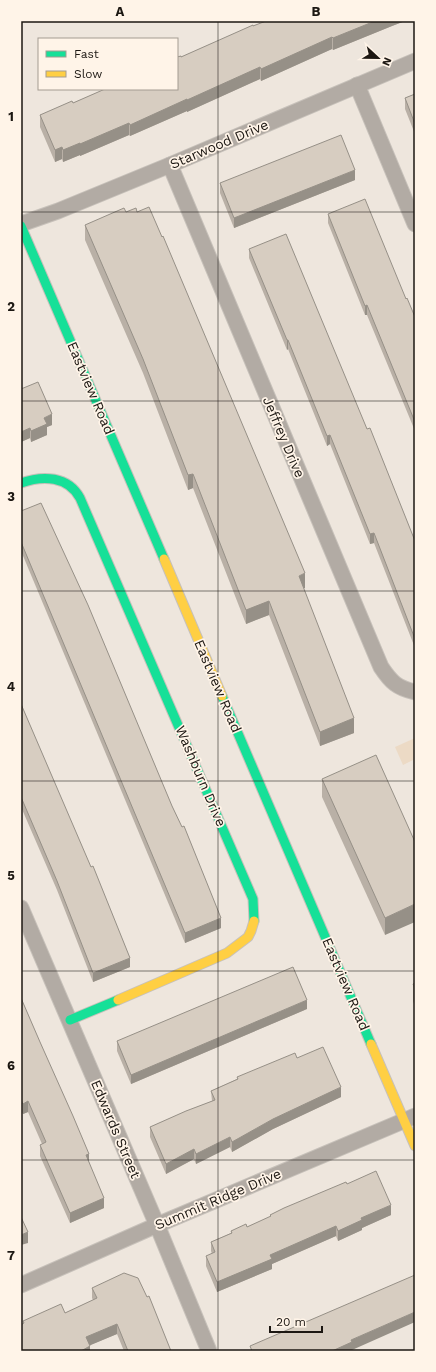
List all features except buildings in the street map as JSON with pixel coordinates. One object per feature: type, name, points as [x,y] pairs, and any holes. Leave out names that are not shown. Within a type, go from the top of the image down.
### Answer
[{"type":"street","name":"Starwood Drive","points":[[21,225],[170,165],[415,61]]},
{"type":"street","points":[[357,85],[415,224]]},
{"type":"street","name":"Jeffrey Drive","points":[[170,165],[381,667],[389,680],[397,686],[415,692]]},
{"type":"street","name":"Eastview Road","points":[[21,225],[410,1118],[415,1146]]},
{"type":"street","name":"Washburn Drive","points":[[21,483],[28,480],[49,478],[64,482],[75,490],[83,504],[253,899],[255,916],[252,932],[242,944],[227,953],[70,1020]]},
{"type":"street","name":"Edwards Street","points":[[21,908],[157,1225],[209,1351]]},
{"type":"street","name":"Summit Ridge Drive","points":[[21,1285],[157,1225],[410,1118]]},
{"type":"shaded area","points":[[415,738],[415,759],[403,765],[395,747]]},
{"type":"traffic: fast","points":[[21,226],[164,559]]},
{"type":"traffic: fast","points":[[21,483],[29,480],[46,478],[62,481],[69,485],[80,498],[253,899],[254,921]]},
{"type":"traffic: fast","points":[[222,696],[371,1044]]},
{"type":"traffic: fast","points":[[70,1020],[118,1000]]},
{"type":"traffic: slow","points":[[164,559],[222,696]]},
{"type":"traffic: slow","points":[[118,1000],[227,953],[248,937],[254,921]]},
{"type":"traffic: slow","points":[[371,1044],[415,1146]]}]
